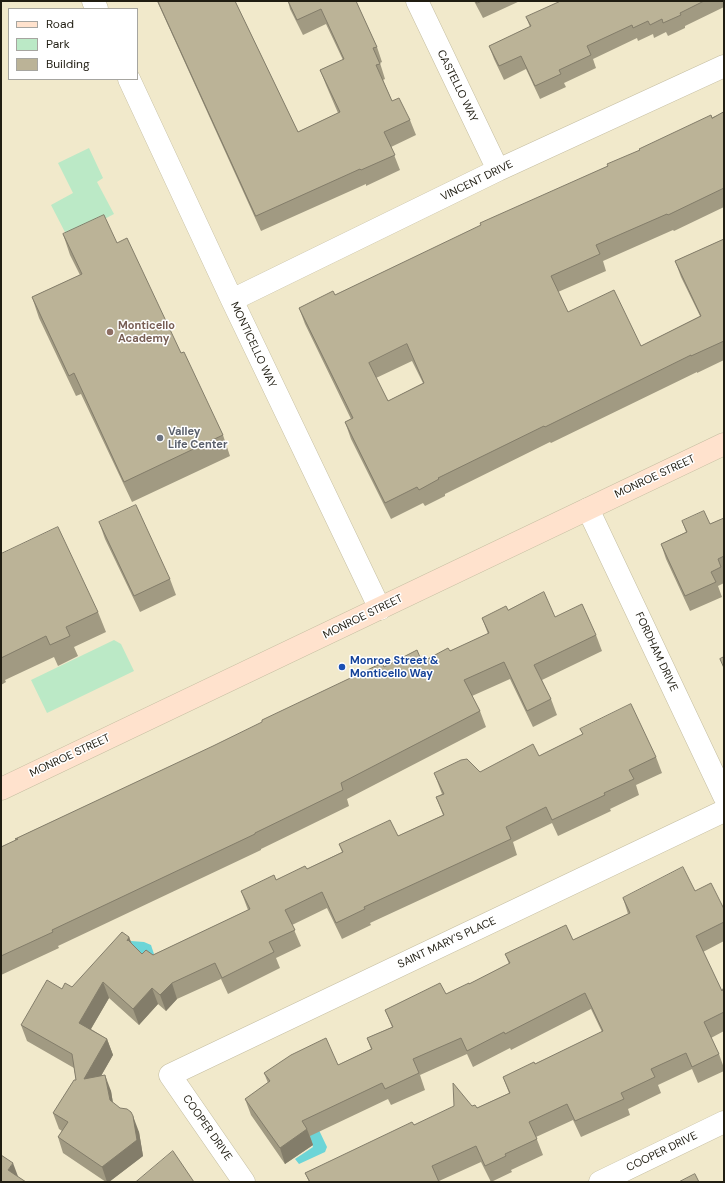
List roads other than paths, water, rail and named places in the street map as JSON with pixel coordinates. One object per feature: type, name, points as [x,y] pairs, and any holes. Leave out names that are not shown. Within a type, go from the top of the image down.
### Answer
[{"type":"main road","name":"MONROE STREET","points":[[1,789],[724,444]]},
{"type":"street","name":"CASTELLO WAY","points":[[417,1],[498,170]]},
{"type":"street","name":"VINCENT DRIVE","points":[[232,300],[498,170],[724,66]]},
{"type":"street","name":"MONTICELLO WAY","points":[[129,80],[232,300],[380,609]]},
{"type":"street","name":"FORDHAM DRIVE","points":[[588,509],[724,796]]},
{"type":"street","name":"SAINT MARY'S PLACE","points":[[170,1075],[724,811]]},
{"type":"street","name":"COOPER DRIVE","points":[[170,1075],[244,1182]]},
{"type":"street","name":"COOPER DRIVE","points":[[600,1182],[724,1122]]},
{"type":"water","points":[[131,941],[144,942],[151,945],[154,954],[152,958],[147,959],[125,944]]},
{"type":"water","points":[[318,1128],[327,1147],[325,1152],[299,1164],[295,1159],[313,1147],[309,1134]]},
{"type":"place","name":"Monticello Academy","points":[[110,332]]},
{"type":"place","name":"Valley Life Center","points":[[160,438]]},
{"type":"place","name":"Monroe Street & Monticello Way","points":[[342,667]]}]
